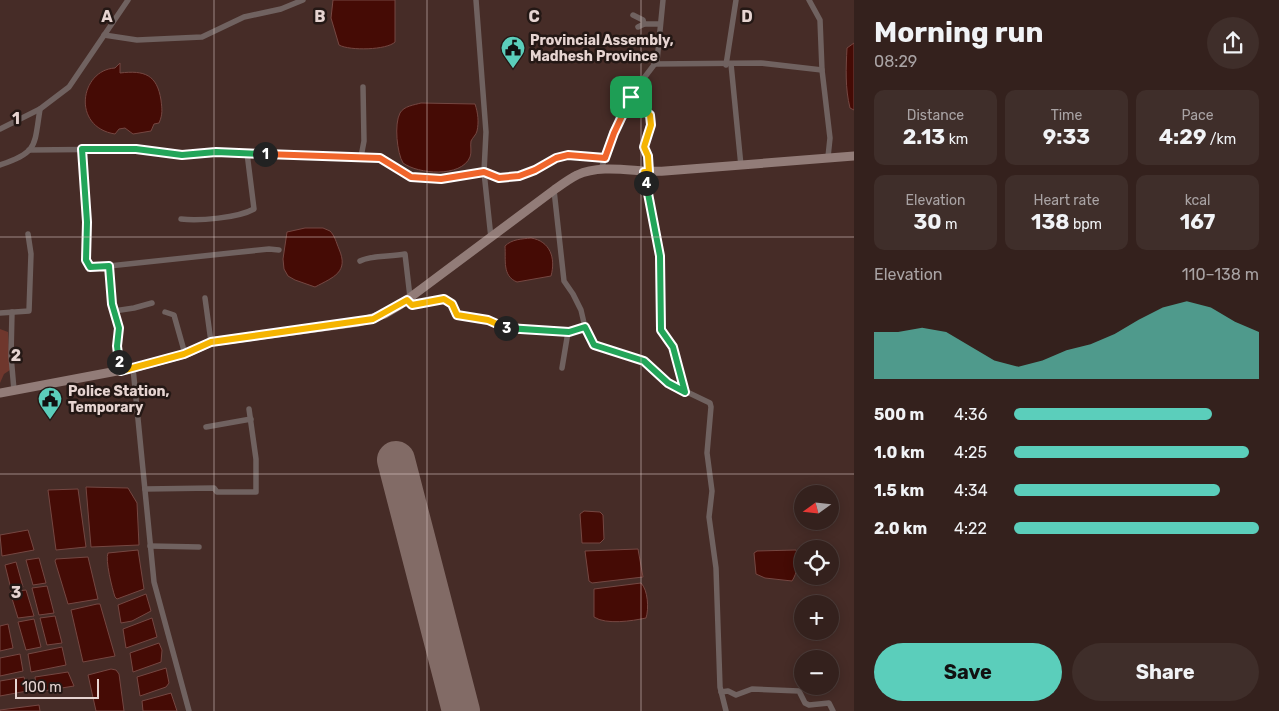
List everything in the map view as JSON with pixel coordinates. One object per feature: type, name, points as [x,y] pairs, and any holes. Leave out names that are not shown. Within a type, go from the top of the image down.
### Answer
[{"type":"main road","points":[[0,393],[121,371],[184,354],[211,342],[359,322],[385,314],[578,174],[601,169],[647,172],[854,156]]},
{"type":"street","points":[[0,129],[40,109],[69,87],[128,0]]},
{"type":"street","points":[[104,35],[137,40],[202,37],[244,17],[281,9],[303,0]]},
{"type":"street","points":[[476,0],[486,132],[484,172],[491,238]]},
{"type":"street","points":[[601,169],[614,133],[631,97],[654,64],[658,52],[659,24],[663,0]]},
{"type":"street","points":[[736,0],[728,65],[741,166]]},
{"type":"street","points":[[809,0],[820,20],[822,70],[830,138],[828,157]]},
{"type":"street","points":[[633,15],[643,20],[644,24]]},
{"type":"street","points":[[638,27],[644,24],[659,24]]},
{"type":"street","points":[[654,64],[728,65],[760,63],[822,70]]},
{"type":"street","points":[[361,158],[364,141],[363,88]]},
{"type":"street","points":[[631,97],[644,102],[645,111],[650,115],[651,125],[644,147],[648,156],[647,172],[660,256],[661,330],[673,347],[685,392]]},
{"type":"street","points":[[0,165],[25,156],[34,142],[40,109]]},
{"type":"street","points":[[82,149],[87,222],[86,260],[90,267],[268,249],[279,250]]},
{"type":"street","points":[[29,150],[136,149],[182,155],[247,152],[361,158],[385,160],[411,177],[441,179],[484,172],[499,178],[519,176],[535,170],[556,158],[568,155],[605,158]]},
{"type":"street","points":[[181,219],[191,220],[232,216],[254,209],[247,152]]},
{"type":"street","points":[[554,190],[564,281],[581,310],[585,327],[594,345],[644,361],[668,383],[710,403],[707,454],[712,491],[710,517],[716,568],[721,692],[726,711]]},
{"type":"street","points":[[0,313],[29,311],[31,254],[28,234]]},
{"type":"street","points":[[360,261],[367,257],[387,258],[405,254],[409,298],[412,305],[444,299],[452,304],[457,315],[488,320],[514,330],[568,332],[585,327]]},
{"type":"street","points":[[109,266],[114,311],[119,328],[117,352],[121,371]]},
{"type":"street","points":[[205,298],[211,342]]},
{"type":"street","points":[[114,311],[152,303]]},
{"type":"street","points":[[12,312],[11,356],[14,390]]},
{"type":"street","points":[[165,312],[174,315],[184,354]]},
{"type":"street","points":[[562,368],[568,332]]},
{"type":"street","points":[[133,368],[154,582],[188,711]]},
{"type":"street","points":[[145,489],[214,488],[217,492],[256,492],[256,459],[249,409]]},
{"type":"street","points":[[206,427],[251,419]]},
{"type":"street","points":[[150,546],[199,547]]},
{"type":"street","points":[[721,692],[728,691],[736,695],[760,689],[799,691],[805,703],[809,705],[829,702],[833,711]]},
{"type":"shaded area","points":[[333,0],[395,0],[395,42],[384,47],[368,49],[339,45],[331,18]]},
{"type":"shaded area","points":[[854,43],[854,110],[850,108],[848,100],[846,70],[847,48]]},
{"type":"shaded area","points":[[120,63],[120,73],[136,72],[143,74],[153,80],[156,85],[161,100],[162,114],[159,123],[154,124],[151,131],[133,134],[125,128],[119,129],[115,134],[101,129],[92,121],[86,111],[85,99],[88,88],[94,78],[103,71],[115,68]]},
{"type":"shaded area","points":[[421,103],[475,104],[478,128],[471,141],[470,157],[465,164],[449,171],[439,172],[419,170],[403,163],[399,153],[397,138],[398,118],[404,109]]},
{"type":"shaded area","points":[[305,228],[323,228],[330,231],[342,257],[341,268],[338,273],[315,287],[288,276],[284,269],[283,259],[287,232]]},
{"type":"shaded area","points":[[531,238],[543,243],[550,251],[553,263],[551,276],[517,282],[507,272],[505,246],[514,241]]},
{"type":"shaded area","points":[[0,329],[8,332],[10,370],[4,374],[0,383]]},
{"type":"shaded area","points":[[86,487],[128,488],[137,503],[139,545],[91,547]]},
{"type":"shaded area","points":[[78,489],[86,547],[56,550],[48,490]]},
{"type":"shaded area","points":[[584,511],[600,512],[603,515],[604,539],[600,543],[582,543],[580,514]]},
{"type":"shaded area","points":[[28,530],[34,550],[2,556],[0,535]]},
{"type":"shaded area","points":[[638,549],[643,577],[592,583],[589,581],[585,551]]},
{"type":"shaded area","points":[[138,550],[144,589],[117,599],[109,574],[108,553]]},
{"type":"shaded area","points":[[794,550],[794,576],[792,581],[765,578],[756,574],[754,553],[757,551]]},
{"type":"shaded area","points":[[88,557],[98,599],[68,604],[55,561],[56,559]]},
{"type":"shaded area","points":[[39,558],[46,583],[33,585],[26,560]]},
{"type":"shaded area","points":[[16,562],[23,587],[11,589],[5,565]]},
{"type":"shaded area","points":[[641,583],[647,600],[646,618],[612,622],[594,617],[594,589]]},
{"type":"shaded area","points":[[47,586],[54,613],[39,615],[32,588]]},
{"type":"shaded area","points":[[26,590],[34,616],[18,618],[10,592]]},
{"type":"shaded area","points":[[146,594],[151,611],[132,621],[121,623],[118,605]]},
{"type":"shaded area","points":[[100,604],[115,656],[83,662],[71,610]]},
{"type":"shaded area","points":[[55,616],[62,643],[47,645],[40,618]]},
{"type":"shaded area","points":[[152,618],[157,637],[126,648],[123,629]]},
{"type":"shaded area","points":[[34,619],[41,647],[26,650],[18,622]]},
{"type":"shaded area","points":[[8,624],[13,648],[0,651],[0,626]]},
{"type":"shaded area","points":[[159,643],[162,650],[161,662],[133,672],[130,653]]},
{"type":"shaded area","points":[[62,647],[66,665],[31,672],[28,654]]},
{"type":"shaded area","points":[[20,654],[23,671],[0,676],[0,658]]},
{"type":"shaded area","points":[[166,668],[169,683],[166,687],[140,696],[137,677]]},
{"type":"shaded area","points":[[111,669],[116,670],[119,674],[124,711],[96,711],[88,675]]},
{"type":"shaded area","points":[[68,672],[74,686],[37,692],[35,677]]},
{"type":"shaded area","points":[[24,677],[27,691],[0,696],[0,681]]},
{"type":"shaded area","points":[[171,693],[177,711],[143,711],[142,701]]},
{"type":"shaded area","points":[[39,705],[40,711],[0,711],[0,710]]},
{"type":"runway","points":[[396,460],[461,711]]},
{"type":"place","name":"Provincial Assembly, Madhesh Province","points":[[513,69]]},
{"type":"place","name":"Police Station, Temporary","points":[[50,420]]},
{"type":"route","points":[[631,97],[644,102],[646,104],[645,111],[650,115],[651,125],[644,141],[644,147],[648,156],[649,172],[644,172],[660,256],[661,330],[672,343],[685,392],[668,383],[644,361],[594,345],[585,327],[569,332],[514,330],[488,320],[457,315],[452,304],[444,299],[412,305],[407,300],[385,314],[359,322],[211,342],[184,354],[121,371],[117,352],[119,328],[112,304],[110,268],[109,266],[90,267],[86,260],[87,222],[82,149],[136,149],[182,155],[247,152],[274,155],[380,158],[411,177],[441,179],[484,172],[499,178],[527,174],[556,158],[568,155],[605,158],[608,147],[631,97]]}]
